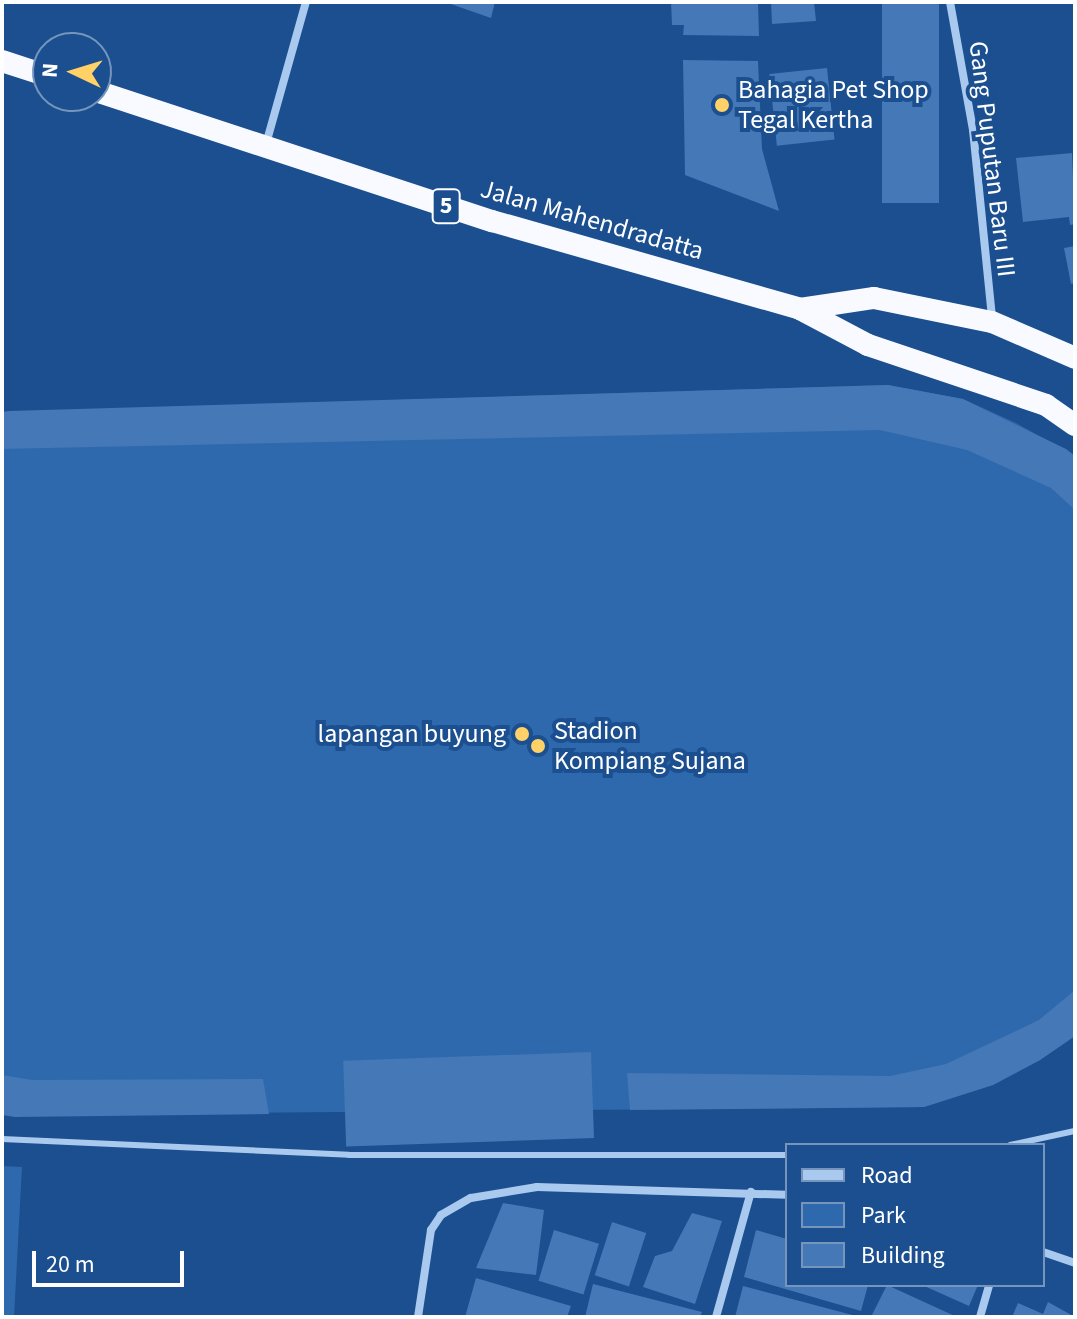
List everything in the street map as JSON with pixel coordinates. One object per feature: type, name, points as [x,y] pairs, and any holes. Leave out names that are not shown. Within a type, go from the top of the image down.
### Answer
[{"type":"highway","points":[[2,61],[32,71]]},
{"type":"highway","name":"Jalan Mahendradatta","points":[[112,96],[492,221],[800,309],[868,345],[1046,405],[1075,425]]},
{"type":"highway","name":"Jalan Mahendradatta","points":[[800,309],[874,298],[992,322],[1075,358]]},
{"type":"street","points":[[265,145],[306,2]]},
{"type":"street","name":"Gang Puputan Baru III","points":[[950,2],[973,130],[992,322]]},
{"type":"street","points":[[418,1317],[431,1230],[441,1215],[471,1198],[537,1187],[785,1195]]},
{"type":"street","points":[[716,1317],[751,1192]]},
{"type":"street","points":[[1045,1253],[1075,1263]]},
{"type":"street","points":[[980,1317],[988,1287]]},
{"type":"lane","points":[[1019,1143],[1075,1131]]},
{"type":"lane","points":[[2,1139],[349,1155],[785,1155]]},
{"type":"green space","name":"Stadion Kompiang Sujana","points":[[888,385],[963,399],[1016,423],[1075,456],[1075,1036],[1040,1060],[993,1085],[924,1107],[2,1115],[2,412]]},
{"type":"green space","points":[[2,1166],[22,1167],[14,1317],[2,1317]]},
{"type":"building","points":[[445,2],[495,2],[491,18]]},
{"type":"building","points":[[671,2],[758,2],[759,36],[683,35],[684,25],[672,25]]},
{"type":"building","points":[[771,2],[814,2],[816,21],[772,24]]},
{"type":"building","points":[[882,2],[939,2],[939,203],[882,203]]},
{"type":"building","name":"Bahagia Pet Shop Tegal Kertha","points":[[683,60],[758,61],[762,149],[779,211],[685,175]]},
{"type":"building","points":[[827,68],[835,140],[777,146],[769,74]]},
{"type":"building","points":[[1072,153],[1075,224],[1070,225],[1069,217],[1023,222],[1016,158]]},
{"type":"building","points":[[1075,246],[1075,283],[1071,284],[1064,248]]},
{"type":"building","points":[[888,385],[963,399],[1066,449],[1075,456],[1075,510],[1051,488],[967,450],[880,430],[2,449],[2,412],[9,411]]},
{"type":"building","points":[[1075,990],[1075,1036],[1040,1060],[993,1085],[924,1107],[630,1110],[627,1073],[890,1076],[946,1064],[1039,1020]]},
{"type":"building","points":[[591,1052],[594,1138],[346,1147],[343,1061]]},
{"type":"building","points":[[2,1075],[32,1080],[263,1079],[269,1114],[15,1117],[2,1115]]},
{"type":"building","points":[[503,1203],[544,1210],[536,1275],[476,1268]]},
{"type":"building","points":[[692,1213],[722,1221],[695,1304],[643,1287],[655,1256],[672,1251]]},
{"type":"building","points":[[612,1222],[646,1233],[629,1286],[595,1275]]},
{"type":"building","points":[[554,1230],[599,1244],[583,1294],[539,1281]]},
{"type":"building","points":[[756,1230],[785,1238],[785,1287],[867,1287],[861,1311],[744,1277]]},
{"type":"building","points":[[476,1278],[571,1306],[567,1317],[465,1317]]},
{"type":"building","points":[[593,1284],[702,1312],[700,1317],[585,1317]]},
{"type":"building","points":[[743,1286],[856,1316],[735,1317]]},
{"type":"building","points":[[886,1287],[891,1287],[957,1317],[871,1317]]},
{"type":"building","points":[[926,1287],[977,1287],[969,1306]]},
{"type":"building","points":[[1048,1302],[1075,1317],[1012,1317],[1018,1303],[1043,1314]]},
{"type":"place","name":"Bahagia Pet Shop Tegal Kertha","points":[[722,105]]},
{"type":"place","name":"lapangan buyung","points":[[522,734]]},
{"type":"place","name":"Stadion Kompiang Sujana","points":[[538,746]]}]
